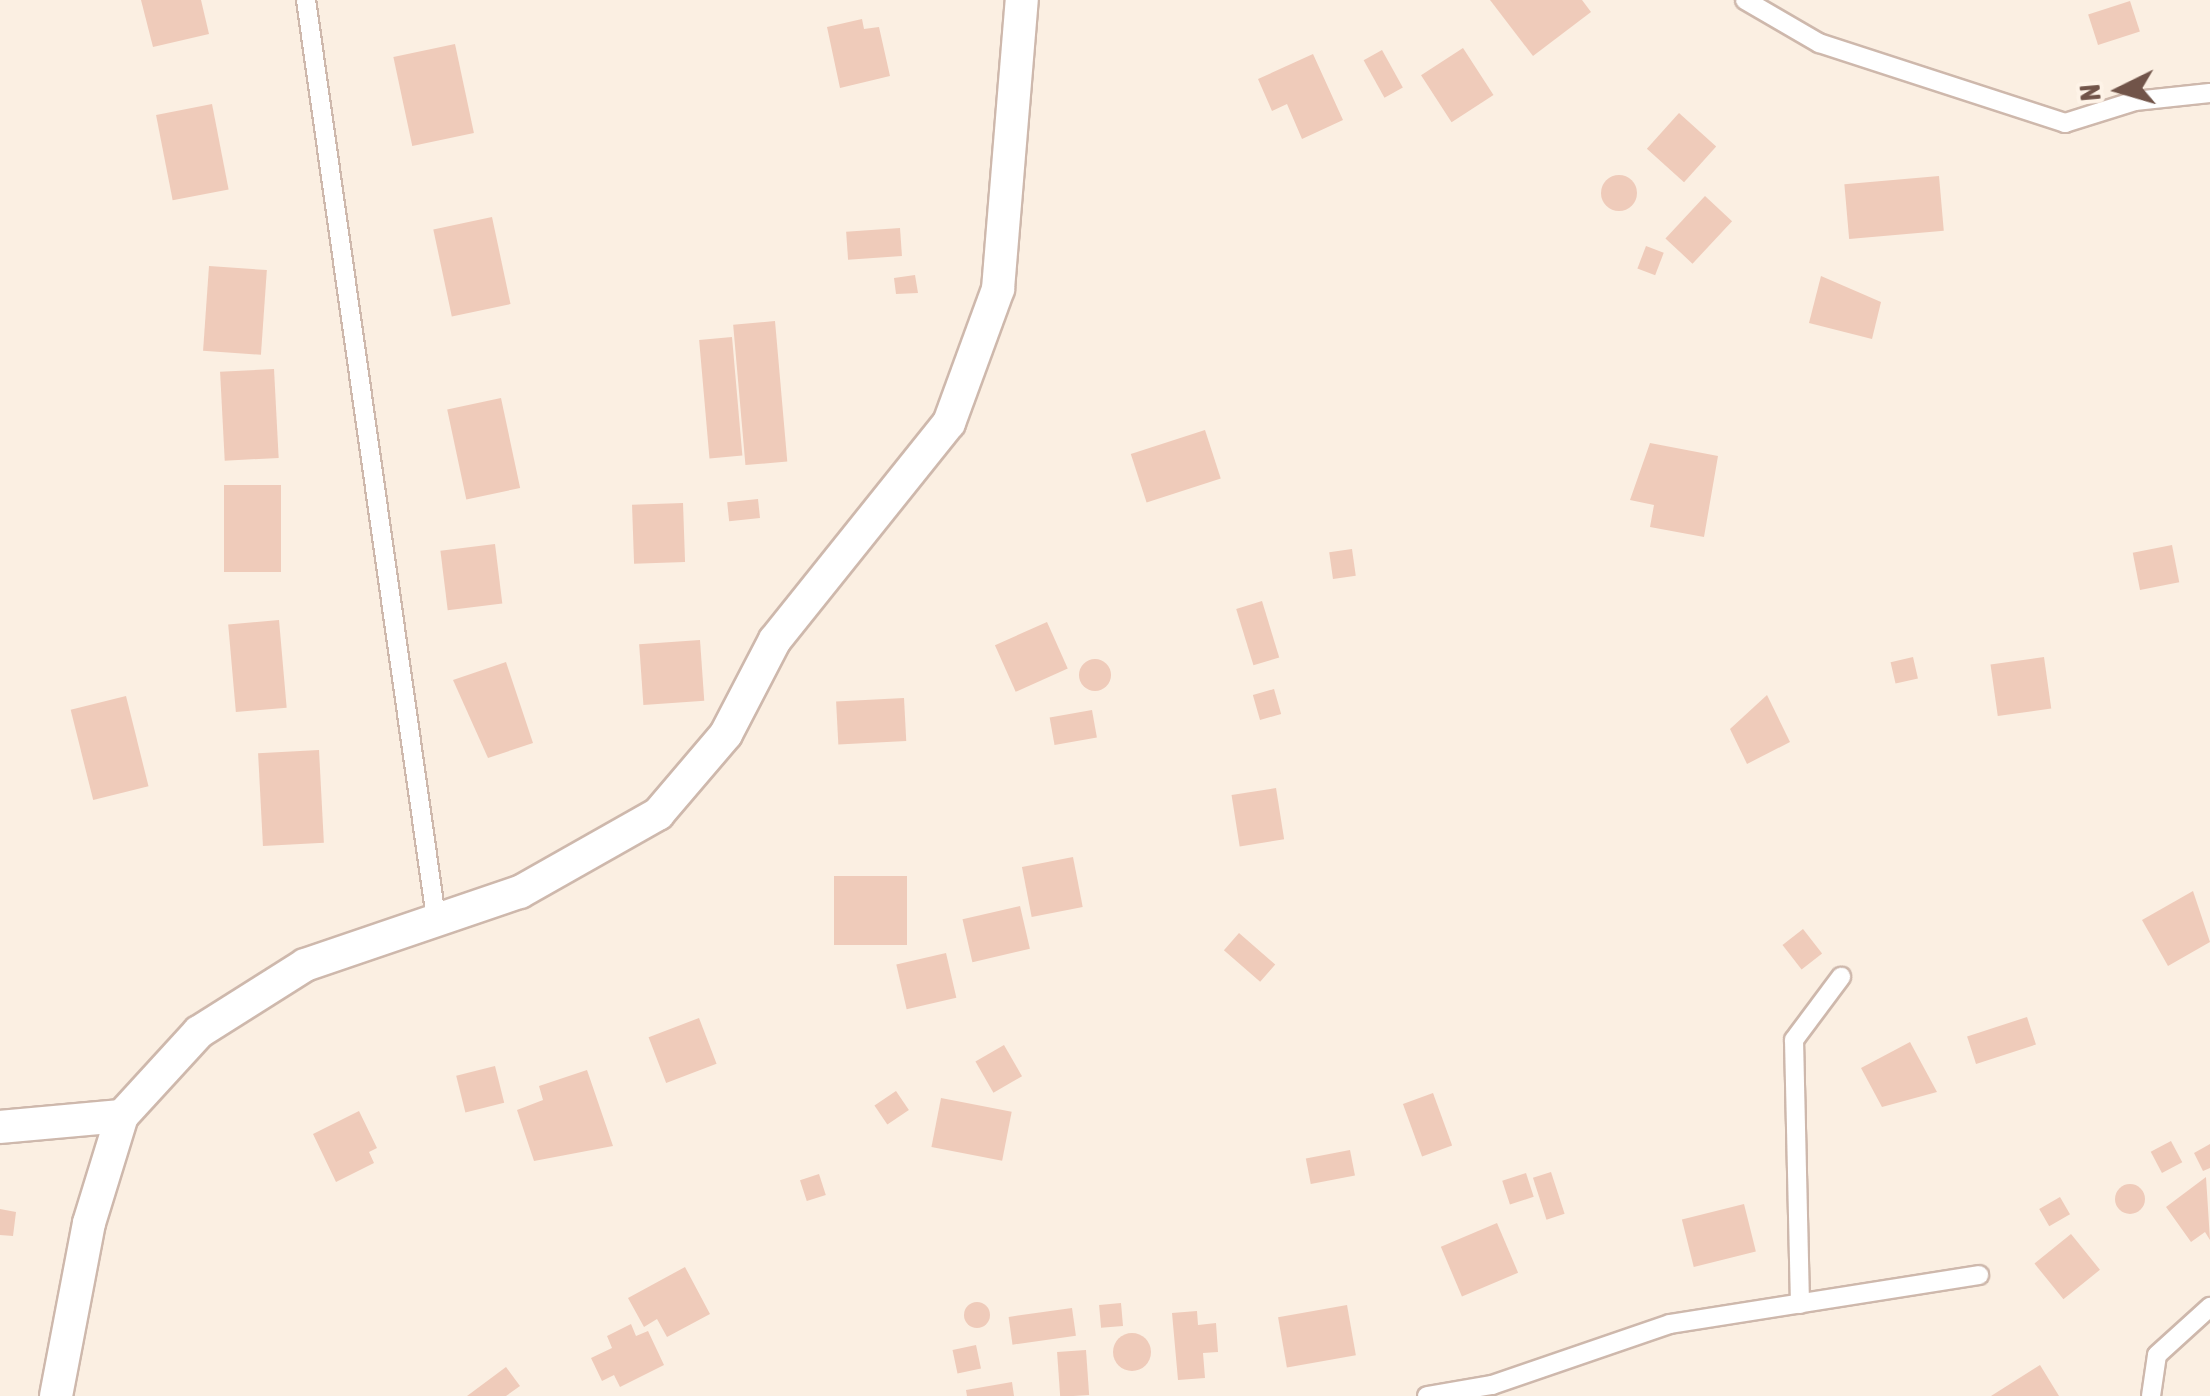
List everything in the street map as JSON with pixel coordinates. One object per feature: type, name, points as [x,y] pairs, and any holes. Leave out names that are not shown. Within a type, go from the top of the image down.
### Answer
[{"type":"street","points":[[56,1396],[89,1223],[122,1116],[199,1032],[306,965],[437,926],[520,892],[658,814],[726,734],[775,640],[949,423],[998,289],[1022,0]]},
{"type":"street","points":[[0,1127],[122,1116]]},
{"type":"lane","points":[[306,0],[437,926]]},
{"type":"lane","points":[[1745,0],[1819,43],[2065,123],[2135,101],[2210,92]]},
{"type":"lane","points":[[1800,1304],[1794,1040],[1840,977]]},
{"type":"lane","points":[[1426,1396],[1492,1385],[1670,1324],[1979,1275]]},
{"type":"lane","points":[[2151,1396],[2157,1355],[2210,1306]]},
{"type":"building","points":[[141,0],[201,0],[209,34],[153,47]]},
{"type":"building","points":[[1490,0],[1582,0],[1591,12],[1533,56]]},
{"type":"building","points":[[2130,1],[2140,31],[2098,45],[2088,15]]},
{"type":"building","points":[[862,19],[864,29],[879,27],[890,76],[840,88],[827,27]]},
{"type":"building","points":[[455,44],[474,133],[412,146],[393,57]]},
{"type":"building","points":[[1463,48],[1493,95],[1452,122],[1421,75]]},
{"type":"building","points":[[1382,50],[1403,88],[1384,98],[1364,60]]},
{"type":"building","points":[[1313,54],[1343,120],[1302,139],[1287,104],[1272,111],[1258,79]]},
{"type":"building","points":[[212,104],[229,189],[173,200],[156,115]]},
{"type":"building","points":[[1679,113],[1716,146],[1684,182],[1647,149]]},
{"type":"building","points":[[1619,175],[1632,180],[1637,193],[1632,206],[1619,211],[1606,206],[1601,193],[1606,180]]},
{"type":"building","points":[[1939,176],[1944,231],[1849,239],[1844,184]]},
{"type":"building","points":[[1705,196],[1732,221],[1693,264],[1665,238]]},
{"type":"building","points":[[492,217],[511,304],[452,317],[433,229]]},
{"type":"building","points":[[900,228],[902,256],[848,260],[846,232]]},
{"type":"building","points":[[1646,246],[1664,253],[1655,275],[1637,268]]},
{"type":"building","points":[[209,266],[267,270],[261,355],[203,351]]},
{"type":"building","points":[[915,275],[918,293],[896,294],[894,278]]},
{"type":"building","points":[[1821,276],[1881,302],[1872,339],[1809,323]]},
{"type":"building","points":[[775,321],[787,461],[745,465],[733,325]]},
{"type":"building","points":[[732,337],[742,456],[709,458],[699,340]]},
{"type":"building","points":[[274,369],[279,458],[225,461],[220,372]]},
{"type":"building","points":[[501,398],[520,488],[466,499],[447,409]]},
{"type":"building","points":[[1205,430],[1221,479],[1147,503],[1131,454]]},
{"type":"building","points":[[1650,443],[1718,456],[1704,537],[1650,527],[1654,505],[1630,500]]},
{"type":"building","points":[[224,485],[281,485],[281,572],[224,572]]},
{"type":"building","points":[[758,499],[760,518],[729,521],[727,502]]},
{"type":"building","points":[[683,503],[685,562],[634,564],[632,505]]},
{"type":"building","points":[[495,544],[502,604],[448,610],[440,551]]},
{"type":"building","points":[[2172,545],[2179,582],[2140,590],[2133,553]]},
{"type":"building","points":[[1352,549],[1356,576],[1333,579],[1329,552]]},
{"type":"building","points":[[1262,601],[1279,657],[1253,665],[1236,609]]},
{"type":"building","points":[[279,620],[287,708],[236,712],[228,624]]},
{"type":"building","points":[[1047,622],[1068,669],[1016,692],[995,645]]},
{"type":"building","points":[[700,640],[704,701],[643,705],[639,644]]},
{"type":"building","points":[[1913,657],[1918,678],[1896,684],[1891,662]]},
{"type":"building","points":[[2044,657],[2051,708],[1998,716],[1991,665]]},
{"type":"building","points":[[1095,659],[1107,663],[1111,675],[1107,687],[1095,691],[1083,687],[1079,675],[1083,663]]},
{"type":"building","points":[[506,662],[533,743],[488,758],[453,680]]},
{"type":"building","points":[[1274,689],[1281,714],[1260,720],[1253,695]]},
{"type":"building","points":[[1767,695],[1790,742],[1747,764],[1730,729]]},
{"type":"building","points":[[126,696],[148,786],[93,800],[71,710]]},
{"type":"building","points":[[904,698],[906,741],[838,744],[836,702]]},
{"type":"building","points":[[1092,710],[1097,738],[1055,745],[1050,717]]},
{"type":"building","points":[[319,750],[324,843],[263,846],[258,753]]},
{"type":"building","points":[[1276,788],[1284,839],[1240,846],[1232,795]]},
{"type":"building","points":[[1073,857],[1083,907],[1032,917],[1022,867]]},
{"type":"building","points":[[834,876],[907,876],[907,945],[834,945]]},
{"type":"building","points":[[2193,891],[2210,942],[2168,966],[2142,920]]},
{"type":"building","points":[[1020,906],[1030,949],[972,962],[963,919]]},
{"type":"building","points":[[1803,929],[1822,953],[1802,969],[1783,945]]},
{"type":"building","points":[[1239,933],[1275,964],[1260,982],[1224,950]]},
{"type":"building","points":[[946,953],[956,998],[907,1009],[896,964]]},
{"type":"building","points":[[2027,1017],[2036,1045],[1976,1064],[1967,1036]]},
{"type":"building","points":[[699,1018],[717,1064],[666,1083],[649,1037]]},
{"type":"building","points":[[1910,1042],[1937,1092],[1882,1107],[1861,1068]]},
{"type":"building","points":[[1004,1045],[1022,1076],[993,1093],[975,1062]]},
{"type":"building","points":[[495,1066],[504,1103],[465,1113],[456,1076]]},
{"type":"building","points":[[587,1070],[613,1146],[534,1161],[517,1110],[543,1100],[539,1086]]},
{"type":"building","points":[[896,1091],[909,1110],[887,1125],[874,1106]]},
{"type":"building","points":[[1433,1093],[1452,1146],[1422,1157],[1403,1104]]},
{"type":"building","points":[[941,1098],[1012,1112],[1002,1161],[931,1147]]},
{"type":"building","points":[[359,1111],[377,1148],[369,1152],[374,1163],[336,1182],[313,1134]]},
{"type":"building","points":[[2171,1141],[2182,1162],[2162,1173],[2151,1152]]},
{"type":"building","points":[[2210,1144],[2210,1168],[2203,1171],[2194,1153]]},
{"type":"building","points":[[1350,1150],[1355,1176],[1311,1184],[1306,1159]]},
{"type":"building","points":[[1551,1172],[1565,1214],[1547,1220],[1533,1178]]},
{"type":"building","points":[[1526,1173],[1534,1197],[1510,1205],[1502,1181]]},
{"type":"building","points":[[819,1174],[826,1195],[807,1201],[800,1180]]},
{"type":"building","points":[[2206,1177],[2210,1240],[2205,1232],[2191,1242],[2166,1207]]},
{"type":"building","points":[[2130,1184],[2141,1188],[2145,1199],[2141,1210],[2130,1214],[2119,1210],[2115,1199],[2119,1188]]},
{"type":"building","points":[[2060,1197],[2070,1214],[2049,1226],[2039,1209]]},
{"type":"building","points":[[1744,1204],[1756,1252],[1694,1267],[1682,1219]]},
{"type":"building","points":[[0,1209],[16,1212],[13,1236],[0,1235]]},
{"type":"building","points":[[1497,1223],[1518,1273],[1462,1297],[1441,1247]]},
{"type":"building","points":[[2071,1234],[2100,1270],[2063,1299],[2034,1264]]},
{"type":"building","points":[[685,1267],[710,1314],[667,1337],[657,1319],[644,1327],[628,1298]]},
{"type":"building","points":[[977,1302],[986,1306],[990,1315],[986,1324],[977,1328],[968,1324],[964,1315],[968,1306]]},
{"type":"building","points":[[1121,1303],[1123,1326],[1101,1328],[1099,1305]]},
{"type":"building","points":[[1347,1305],[1356,1355],[1287,1367],[1278,1317]]},
{"type":"building","points":[[1072,1308],[1076,1336],[1013,1345],[1009,1317]]},
{"type":"building","points":[[1197,1311],[1198,1325],[1216,1323],[1218,1352],[1203,1353],[1205,1378],[1178,1380],[1172,1313]]},
{"type":"building","points":[[631,1324],[636,1336],[648,1331],[664,1365],[620,1387],[614,1375],[602,1381],[591,1358],[612,1348],[607,1336]]},
{"type":"building","points":[[1132,1333],[1146,1338],[1151,1352],[1146,1366],[1132,1371],[1118,1366],[1113,1352],[1118,1338]]},
{"type":"building","points":[[976,1345],[981,1368],[958,1373],[953,1350]]},
{"type":"building","points":[[1086,1350],[1089,1395],[1060,1396],[1057,1352]]},
{"type":"building","points":[[2040,1365],[2059,1396],[1991,1396]]},
{"type":"building","points":[[506,1367],[520,1386],[506,1396],[467,1396]]},
{"type":"building","points":[[1012,1382],[1014,1396],[967,1396],[966,1390]]}]
